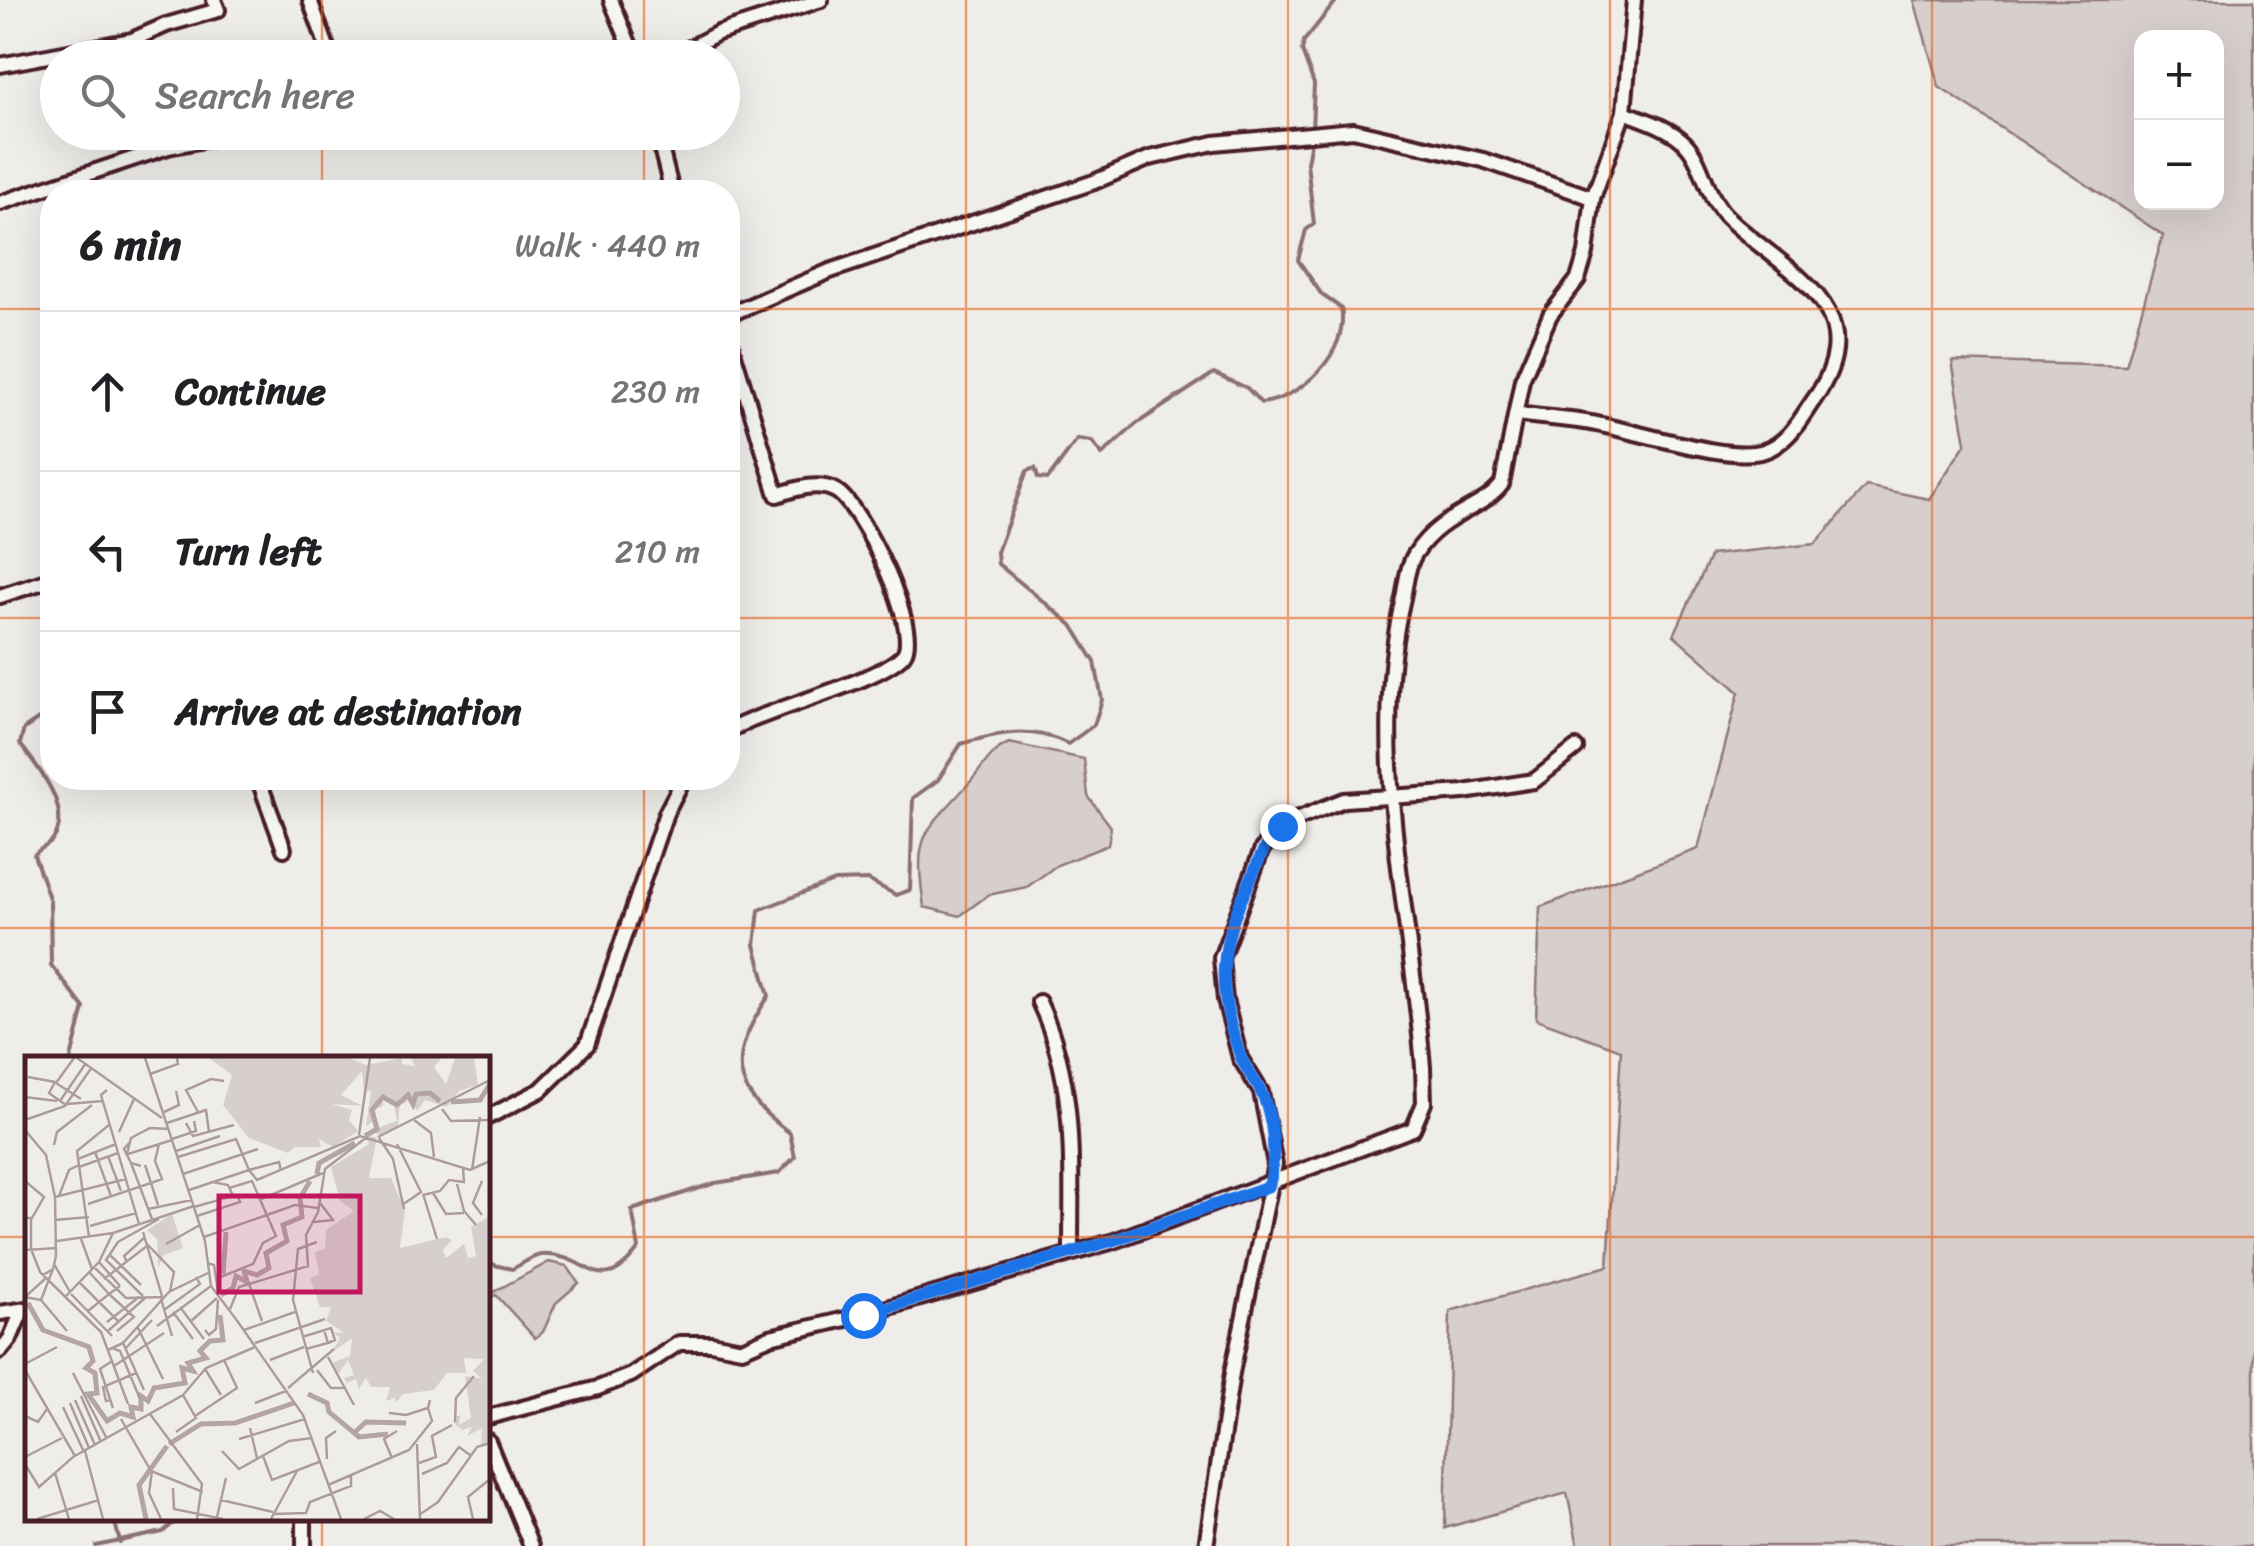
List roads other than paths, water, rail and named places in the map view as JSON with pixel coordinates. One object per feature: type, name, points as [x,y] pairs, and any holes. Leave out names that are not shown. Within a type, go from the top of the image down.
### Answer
[{"type":"street","points":[[132,40],[218,10],[214,0]]},
{"type":"street","points":[[310,0],[324,40]]},
{"type":"street","points":[[611,0],[628,40]]},
{"type":"street","points":[[705,40],[821,0]]},
{"type":"street","points":[[490,1416],[598,1388],[630,1375],[679,1343],[711,1342],[742,1349],[1114,1240],[1269,1186],[1402,1134],[1419,1121],[1424,1102],[1421,1036],[1395,799],[1388,694],[1412,558],[1444,520],[1494,494],[1509,461],[1522,380],[1537,343],[1578,279],[1586,253],[1593,198],[1624,112],[1634,0]]},
{"type":"street","points":[[0,65],[40,57]]},
{"type":"street","points":[[1517,414],[1586,422],[1723,451],[1760,452],[1784,442],[1826,382],[1836,347],[1832,319],[1818,295],[1805,278],[1756,243],[1724,213],[1710,196],[1688,145],[1673,133],[1624,112]]},
{"type":"street","points":[[740,310],[848,264],[1094,182],[1150,158],[1214,143],[1354,130],[1483,160],[1593,198]]},
{"type":"street","points":[[70,180],[162,150]]},
{"type":"street","points":[[662,150],[669,180]]},
{"type":"street","points":[[0,203],[40,190]]},
{"type":"street","points":[[740,375],[777,495],[818,486],[837,492],[855,511],[893,585],[908,643],[903,655],[857,680],[740,726]]},
{"type":"street","points":[[0,596],[40,583]]},
{"type":"street","points":[[1206,1546],[1232,1373],[1275,1164],[1261,1092],[1240,1058],[1225,1000],[1221,958],[1262,849],[1282,826],[1344,800],[1395,799],[1534,780],[1576,748]]},
{"type":"street","points":[[262,790],[284,848]]},
{"type":"street","points":[[490,1116],[541,1090],[587,1045],[604,986],[678,790]]},
{"type":"street","points":[[1039,1002],[1057,1040],[1066,1077],[1072,1151],[1071,1251]]},
{"type":"street","points":[[0,1313],[24,1310]]},
{"type":"street","points":[[0,1351],[10,1340],[24,1310]]},
{"type":"street","points":[[490,1447],[531,1546]]},
{"type":"waterway","points":[[1312,130],[1314,84],[1302,51],[1304,41],[1337,0]]},
{"type":"waterway","points":[[490,1260],[512,1269],[541,1255],[558,1256],[603,1274],[613,1272],[639,1248],[632,1210],[715,1183],[779,1173],[795,1157],[790,1133],[756,1102],[741,1071],[746,1037],[769,996],[755,945],[759,910],[834,881],[868,880],[896,895],[910,890],[913,798],[938,780],[961,744],[1014,733],[1041,734],[1068,744],[1094,725],[1102,700],[1095,662],[1072,625],[998,564],[997,552],[1027,471],[1035,468],[1038,478],[1048,479],[1077,440],[1092,442],[1102,455],[1136,424],[1214,373],[1247,388],[1261,403],[1292,393],[1319,371],[1338,341],[1342,325],[1341,308],[1322,295],[1298,260],[1306,230],[1314,224],[1307,163],[1311,140]]},
{"type":"waterway","points":[[40,718],[24,729],[20,744],[40,772]]},
{"type":"waterway","points":[[51,790],[59,815],[58,828],[53,840],[34,855],[50,901],[51,965],[84,1008],[72,1056]]},
{"type":"waterway","points":[[115,1521],[120,1543]]},
{"type":"waterway","points":[[96,1546],[163,1532],[176,1521]]}]
